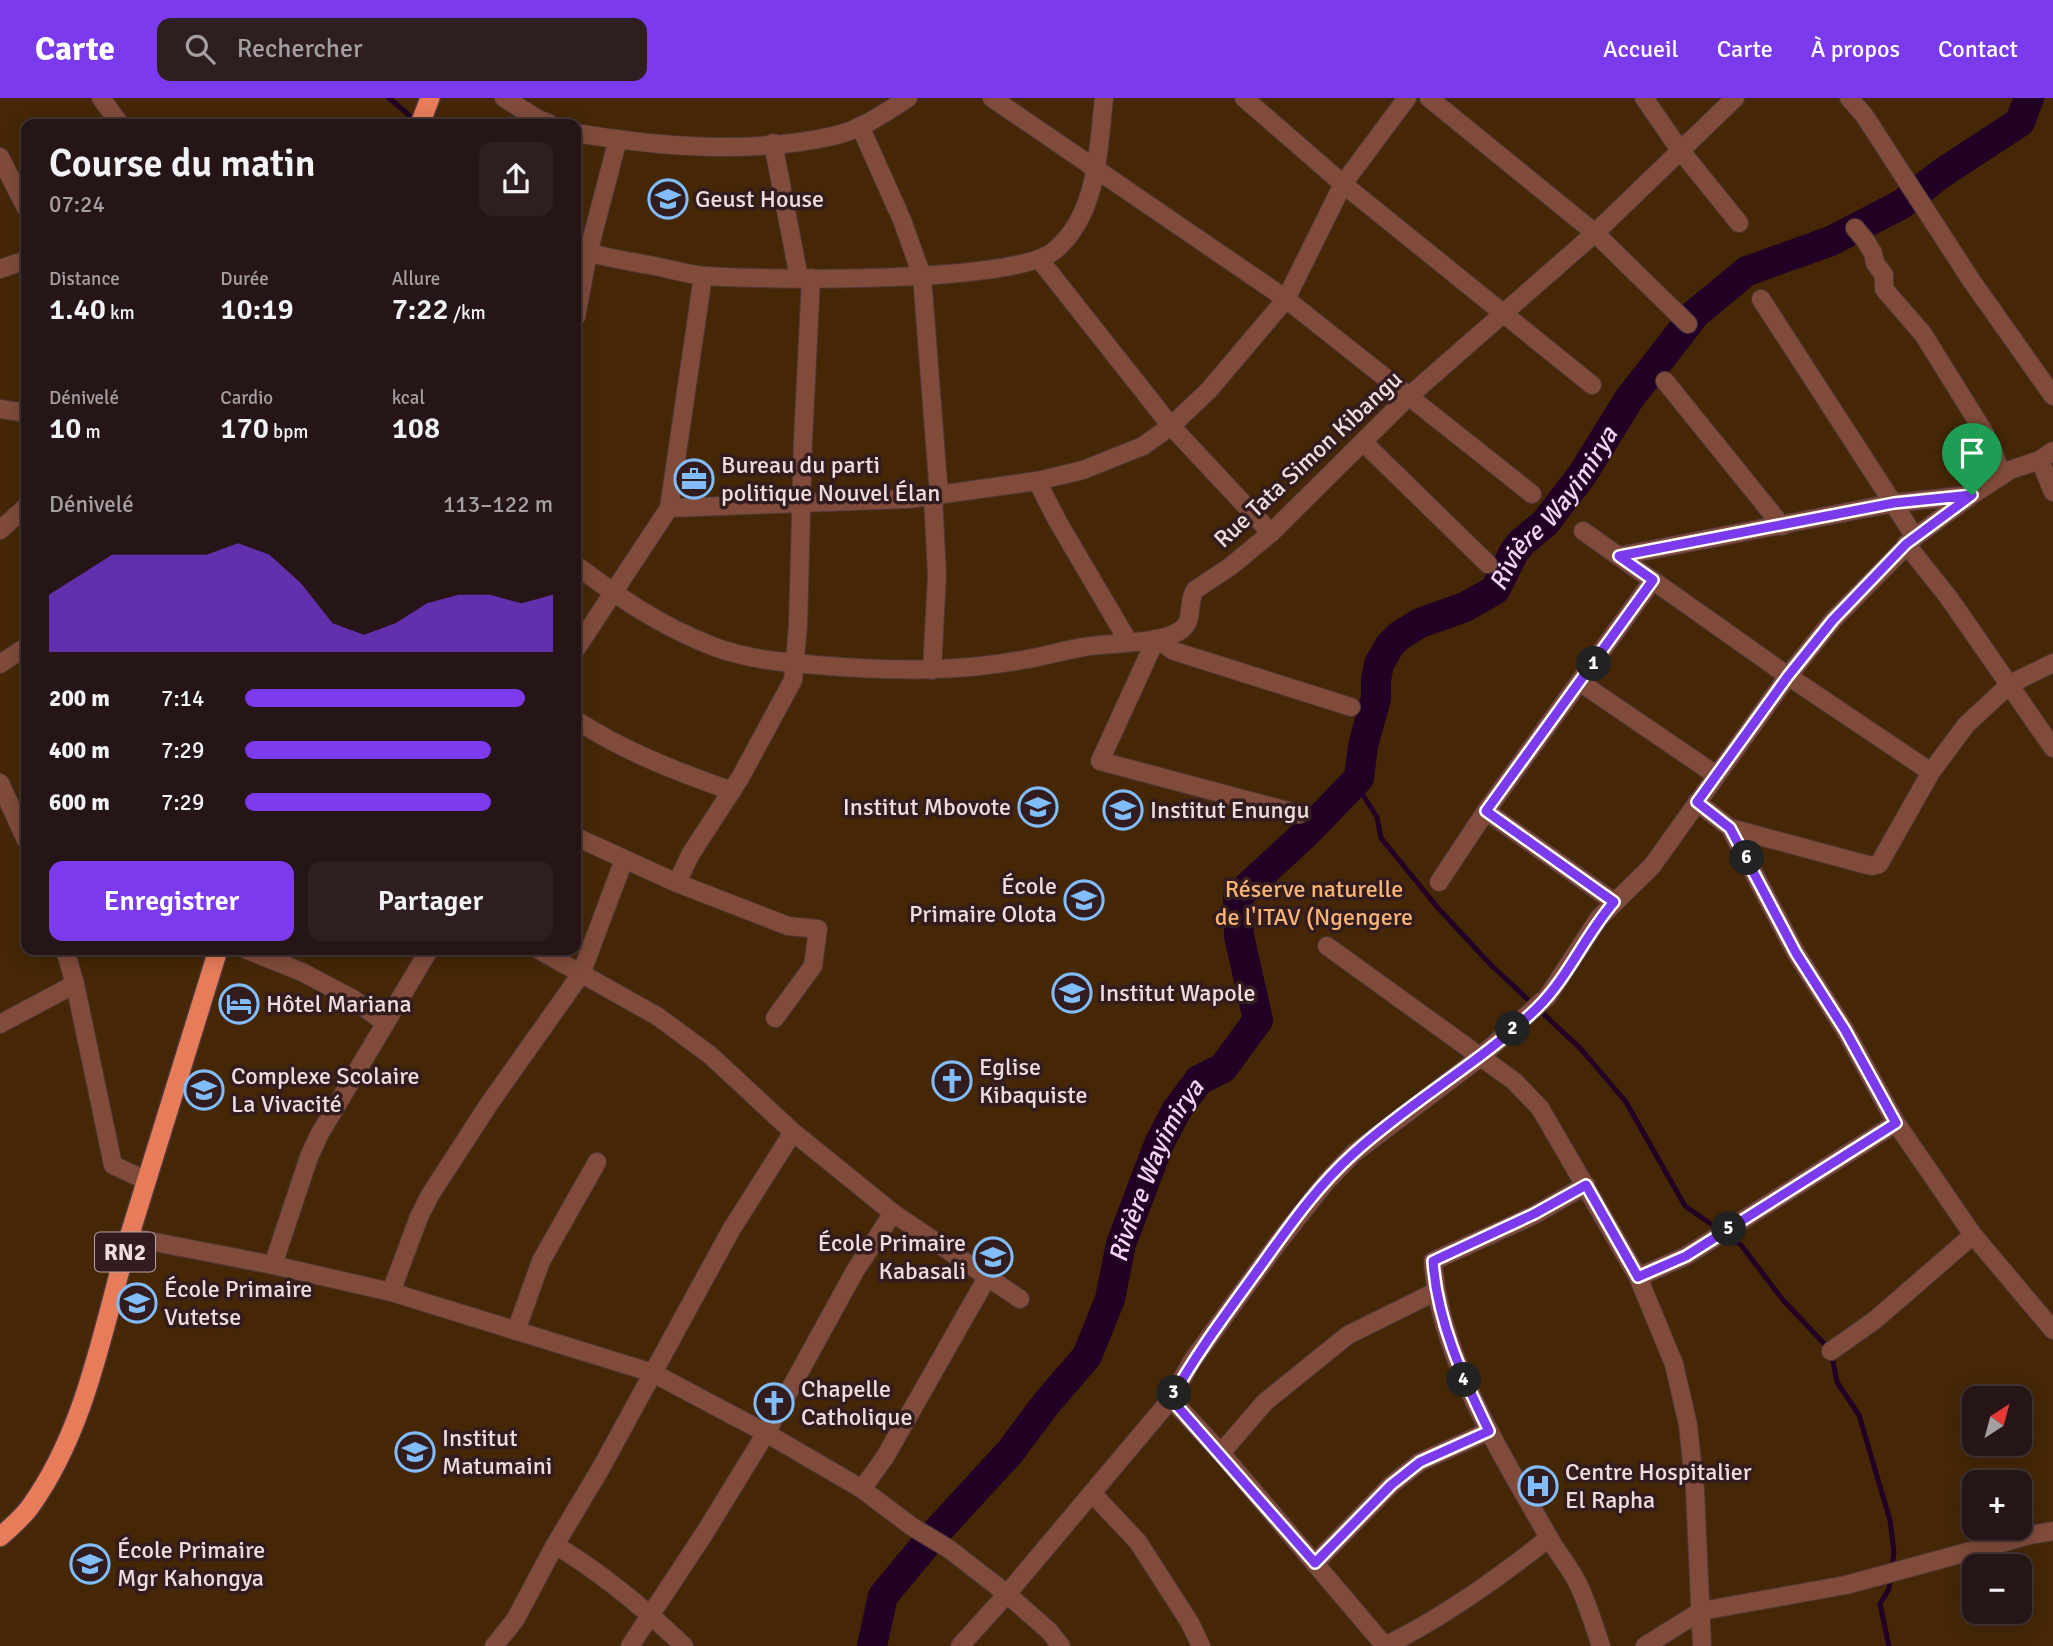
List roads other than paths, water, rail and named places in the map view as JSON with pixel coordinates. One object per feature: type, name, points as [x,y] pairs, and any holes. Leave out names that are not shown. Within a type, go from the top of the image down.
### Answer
[{"type":"highway","points":[[422,119],[430,98]]},
{"type":"highway","name":"RN2","points":[[0,1537],[29,1510],[49,1478],[73,1426],[93,1370],[129,1237],[216,955]]},
{"type":"street","points":[[101,98],[116,119]]},
{"type":"street","points":[[504,98],[538,119]]},
{"type":"street","points":[[581,134],[662,144],[740,146],[773,143],[838,134],[860,126],[908,98]]},
{"type":"street","points":[[992,98],[1286,299],[1532,495]]},
{"type":"street","points":[[618,139],[582,251],[703,276],[922,276],[1015,266],[1039,259],[1053,251],[1079,222],[1096,168],[1104,98]]},
{"type":"street","points":[[1244,98],[1343,184],[1592,385]]},
{"type":"street","points":[[669,508],[936,496],[1037,481],[1083,470],[1143,446],[1171,426],[1209,390],[1286,299],[1343,184],[1407,98]]},
{"type":"street","points":[[1429,98],[1595,233],[1688,324]]},
{"type":"street","points":[[1644,98],[1680,150],[1739,223]]},
{"type":"street","name":"Rue Tata Simon Kibangu","points":[[581,569],[649,617],[715,647],[772,662],[932,670],[1027,660],[1084,646],[1156,639],[1178,632],[1188,623],[1191,596],[1195,590],[1231,566],[1271,533],[1407,398],[1595,233],[1735,98]]},
{"type":"street","points":[[1849,98],[1864,115],[1970,280],[2053,396]]},
{"type":"street","points":[[860,126],[902,220],[922,276],[936,496],[937,575],[932,670]]},
{"type":"street","points":[[677,883],[690,855],[732,790],[793,680],[802,502],[805,278],[773,143]]},
{"type":"street","points":[[0,157],[21,198]]},
{"type":"street","points":[[1855,228],[1865,240],[1873,253],[1875,263],[1884,275],[1884,289],[1923,334],[1984,432],[2001,476]]},
{"type":"street","points":[[1039,259],[1171,426],[1271,533]]},
{"type":"street","points":[[0,269],[21,262]]},
{"type":"street","points":[[581,642],[669,508],[703,276]]},
{"type":"street","points":[[1761,299],[1894,503],[1911,541],[2053,748]]},
{"type":"street","points":[[1665,381],[1782,526]]},
{"type":"street","points":[[0,409],[21,412]]},
{"type":"street","points":[[1363,442],[1488,564]]},
{"type":"street","points":[[960,1646],[1171,1399],[1192,1361],[1326,1182],[1354,1153],[1479,1058],[1548,996],[1599,918],[1652,866],[1788,676],[1833,620],[1911,541],[2010,470],[2046,455],[2053,492]]},
{"type":"street","points":[[1037,481],[1128,641]]},
{"type":"street","points":[[1619,556],[1894,503],[1972,495]]},
{"type":"street","points":[[0,530],[21,511]]},
{"type":"street","points":[[1583,531],[1788,676],[1931,772]]},
{"type":"street","points":[[1439,882],[1486,811],[1653,580]]},
{"type":"street","points":[[1299,814],[1100,761],[1156,639],[1174,651],[1351,707]]},
{"type":"street","points":[[0,664],[21,650]]},
{"type":"street","points":[[1697,802],[1730,828],[1872,866],[1879,864],[1931,772],[1966,725],[2010,684],[2053,663]]},
{"type":"street","points":[[1581,682],[1716,775]]},
{"type":"street","points":[[581,723],[651,761],[732,790]]},
{"type":"street","points":[[0,783],[6,810],[21,832]]},
{"type":"street","points":[[1486,811],[1614,902]]},
{"type":"street","points":[[1730,828],[1796,953],[1845,1030],[1896,1123],[1973,1235],[2053,1329]]},
{"type":"street","points":[[581,839],[677,883],[788,926],[818,929],[813,966],[775,1018]]},
{"type":"street","points":[[391,1292],[430,1195],[489,1104],[581,974],[624,860]]},
{"type":"street","points":[[1326,946],[1514,1081],[1540,1108],[1638,1277],[1674,1364],[1688,1425],[1695,1490],[1702,1646]]},
{"type":"street","points":[[66,955],[113,1165],[146,1181]]},
{"type":"street","points":[[260,955],[302,972],[353,999],[385,1023]]},
{"type":"street","points":[[273,1265],[319,1135],[426,955]]},
{"type":"street","points":[[548,955],[657,1016],[710,1055],[793,1132],[893,1213],[1020,1298]]},
{"type":"street","points":[[0,1024],[75,984]]},
{"type":"street","points":[[1638,1277],[1686,1256],[1896,1123]]},
{"type":"street","points":[[494,1646],[515,1620],[731,1230],[793,1132]]},
{"type":"street","points":[[516,1331],[541,1261],[597,1163]]},
{"type":"street","points":[[1586,1185],[1534,1214],[1433,1261],[1435,1292],[1465,1382],[1489,1431],[1579,1586],[1601,1646]]},
{"type":"street","points":[[630,1646],[766,1433],[855,1271],[893,1213]]},
{"type":"street","points":[[1831,1351],[1875,1320],[1973,1235]]},
{"type":"street","points":[[129,1237],[273,1265],[391,1292],[653,1373],[766,1433],[862,1489],[911,1527],[949,1549],[1007,1594],[1049,1632],[1060,1646]]},
{"type":"street","points":[[862,1489],[885,1457],[988,1276]]},
{"type":"street","points":[[1220,1453],[1265,1402],[1348,1335],[1435,1292]]},
{"type":"street","points":[[1171,1399],[1385,1646],[1419,1629],[1508,1571],[1549,1538]]},
{"type":"street","points":[[1315,1563],[1391,1485],[1420,1462],[1489,1431]]},
{"type":"street","points":[[1092,1493],[1138,1542],[1190,1623],[1201,1646]]},
{"type":"street","points":[[1645,1646],[1701,1611],[1846,1586],[2018,1538],[2053,1531]]},
{"type":"street","points":[[555,1545],[650,1614],[684,1646]]},
{"type":"waterway","points":[[389,98],[414,119]]},
{"type":"waterway","name":"Rivière Wayimirya","points":[[872,1646],[883,1596],[931,1538],[1010,1452],[1045,1405],[1087,1356],[1110,1299],[1121,1244],[1159,1144],[1176,1111],[1199,1080],[1223,1068],[1258,1020],[1239,936],[1238,896],[1305,834],[1359,778],[1363,746],[1376,698],[1379,664],[1390,645],[1420,623],[1465,607],[1495,590],[1514,552],[1545,523],[1582,475],[1629,399],[1696,313],[1747,271],[1831,241],[1902,204],[1942,173],[2020,122],[2029,98]]},
{"type":"waterway","points":[[1359,778],[1361,792],[1377,817],[1381,838],[1438,908],[1491,965],[1581,1049],[1626,1102],[1685,1206],[1741,1245],[1783,1300],[1831,1351],[1837,1382],[1859,1415],[1890,1520],[1894,1552],[1889,1589],[1880,1604],[1889,1646]]},
{"type":"place","name":"Geust House","points":[[668,199]]},
{"type":"place","name":"Bureau du parti politique Nouvel Élan","points":[[694,479]]},
{"type":"place","name":"Institut Mbovote","points":[[1038,807]]},
{"type":"place","name":"Institut Enungu","points":[[1123,810]]},
{"type":"place","name":"École Primaire Olota","points":[[1084,900]]},
{"type":"place","name":"Institut Wapole","points":[[1072,993]]},
{"type":"place","name":"Hôtel Mariana","points":[[239,1004]]},
{"type":"place","name":"Eglise Kibaquiste","points":[[952,1081]]},
{"type":"place","name":"Complexe Scolaire La Vivacité","points":[[204,1090]]},
{"type":"place","name":"École Primaire Kabasali","points":[[993,1257]]},
{"type":"place","name":"École Primaire Vutetse","points":[[137,1303]]},
{"type":"place","name":"Chapelle Catholique","points":[[774,1403]]},
{"type":"place","name":"Institut Matumaini","points":[[415,1452]]},
{"type":"place","name":"Centre Hospitalier El Rapha","points":[[1538,1486]]},
{"type":"place","name":"École Primaire Mgr Kahongya","points":[[90,1564]]},
{"type":"park label","name":"Réserve naturelle de l'ITAV (Ngengere","points":[[1314,903]]}]
